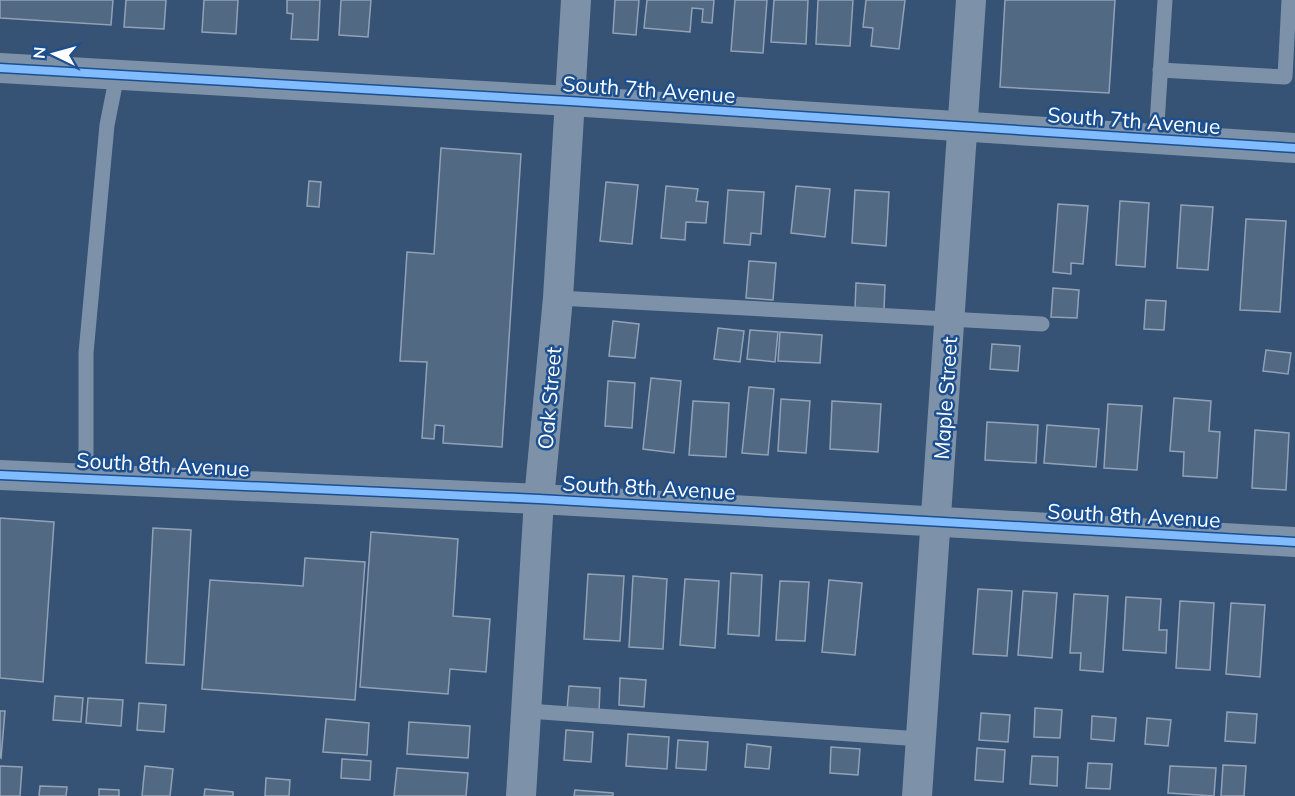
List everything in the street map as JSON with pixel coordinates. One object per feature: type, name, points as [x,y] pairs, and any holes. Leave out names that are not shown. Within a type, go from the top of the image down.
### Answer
[{"type":"street","name":"Oak Street","points":[[521,796],[528,711],[539,499],[558,298],[576,0]]},
{"type":"street","name":"Maple Street","points":[[917,796],[971,0]]},
{"type":"street","name":"South 7th Avenue","points":[[0,68],[570,101],[1295,148]]},
{"type":"street","name":"South 8th Avenue","points":[[0,475],[539,499],[1295,542]]},
{"type":"lane","points":[[1156,139],[1165,0]]},
{"type":"lane","points":[[1160,70],[1285,77],[1289,0]]},
{"type":"lane","points":[[86,479],[86,353],[107,125],[117,75]]},
{"type":"lane","points":[[558,298],[1042,324]]},
{"type":"lane","points":[[528,711],[920,739]]},
{"type":"building","points":[[0,0],[113,0],[111,25],[0,18]]},
{"type":"building","points":[[126,0],[166,0],[164,29],[124,27]]},
{"type":"building","points":[[204,0],[238,0],[236,34],[202,32]]},
{"type":"building","points":[[287,0],[320,0],[318,40],[291,39],[293,14],[287,13]]},
{"type":"building","points":[[341,0],[371,0],[368,37],[339,35]]},
{"type":"building","points":[[615,0],[639,0],[636,35],[613,33]]},
{"type":"building","points":[[647,0],[714,0],[712,23],[702,22],[703,9],[692,8],[690,32],[644,28]]},
{"type":"building","points":[[735,0],[767,0],[763,53],[731,51]]},
{"type":"building","points":[[774,0],[808,0],[806,44],[771,42]]},
{"type":"building","points":[[818,0],[853,0],[850,46],[816,44]]},
{"type":"building","points":[[866,0],[905,0],[899,49],[871,46],[873,28],[863,27]]},
{"type":"building","points":[[1005,0],[1115,0],[1109,93],[1000,87]]},
{"type":"building","points":[[441,148],[521,154],[502,447],[443,443],[444,426],[435,425],[434,439],[422,438],[427,362],[400,361],[407,252],[434,254]]},
{"type":"building","points":[[309,181],[321,182],[319,207],[307,206]]},
{"type":"building","points":[[606,182],[638,185],[632,244],[600,241]]},
{"type":"building","points":[[666,186],[698,189],[696,201],[708,202],[706,223],[686,222],[685,240],[661,238]]},
{"type":"building","points":[[796,186],[830,189],[825,237],[791,233]]},
{"type":"building","points":[[728,190],[764,192],[761,234],[751,233],[750,245],[724,243]]},
{"type":"building","points":[[855,190],[889,192],[886,246],[852,243]]},
{"type":"building","points":[[1120,201],[1149,203],[1145,267],[1116,265]]},
{"type":"building","points":[[1058,204],[1088,206],[1083,264],[1071,263],[1071,274],[1053,272]]},
{"type":"building","points":[[1181,205],[1213,207],[1208,270],[1177,268]]},
{"type":"building","points":[[1246,219],[1286,221],[1280,312],[1240,310]]},
{"type":"building","points":[[749,261],[776,263],[773,300],[746,298]]},
{"type":"building","points":[[856,283],[885,285],[884,310],[855,309]]},
{"type":"building","points":[[1053,288],[1079,290],[1077,318],[1051,317]]},
{"type":"building","points":[[1146,300],[1166,301],[1164,330],[1144,329]]},
{"type":"building","points":[[613,321],[639,324],[635,358],[609,356]]},
{"type":"building","points":[[718,328],[744,331],[740,362],[714,359]]},
{"type":"building","points":[[750,330],[778,332],[775,362],[747,359]]},
{"type":"building","points":[[780,332],[822,335],[820,363],[778,361]]},
{"type":"building","points":[[992,344],[1020,346],[1018,371],[990,369]]},
{"type":"building","points":[[1266,350],[1291,353],[1288,374],[1263,371]]},
{"type":"building","points":[[651,378],[681,381],[674,453],[643,449]]},
{"type":"building","points":[[608,381],[635,383],[632,428],[605,426]]},
{"type":"building","points":[[749,387],[774,389],[768,455],[742,453]]},
{"type":"building","points":[[1174,398],[1211,401],[1209,431],[1220,432],[1217,478],[1183,476],[1184,452],[1170,451]]},
{"type":"building","points":[[781,399],[810,401],[806,453],[778,451]]},
{"type":"building","points":[[693,401],[729,403],[726,457],[689,455]]},
{"type":"building","points":[[832,401],[881,404],[878,452],[830,449]]},
{"type":"building","points":[[1108,404],[1142,406],[1137,470],[1104,468]]},
{"type":"building","points":[[987,422],[1038,425],[1036,463],[985,460]]},
{"type":"building","points":[[1047,425],[1099,429],[1096,467],[1044,463]]},
{"type":"building","points":[[1255,430],[1289,433],[1286,490],[1252,488]]},
{"type":"building","points":[[0,518],[54,522],[43,682],[0,678]]},
{"type":"building","points":[[153,528],[191,530],[184,665],[146,663]]},
{"type":"building","points":[[371,532],[458,539],[453,616],[490,619],[486,672],[450,669],[448,694],[360,687]]},
{"type":"building","points":[[305,558],[365,562],[355,700],[202,689],[210,580],[303,586]]},
{"type":"building","points":[[731,573],[762,575],[759,636],[728,634]]},
{"type":"building","points":[[588,574],[624,576],[620,641],[584,639]]},
{"type":"building","points":[[633,576],[667,579],[663,649],[629,647]]},
{"type":"building","points":[[685,579],[719,581],[715,648],[680,645]]},
{"type":"building","points":[[829,580],[862,583],[855,655],[822,652]]},
{"type":"building","points":[[780,581],[809,582],[805,641],[776,640]]},
{"type":"building","points":[[978,589],[1012,591],[1007,656],[973,654]]},
{"type":"building","points":[[1023,591],[1057,593],[1052,658],[1018,655]]},
{"type":"building","points":[[1074,594],[1108,596],[1103,672],[1080,670],[1081,653],[1070,653]]},
{"type":"building","points":[[1126,597],[1161,599],[1159,630],[1167,630],[1166,653],[1123,650]]},
{"type":"building","points":[[1180,601],[1214,603],[1210,670],[1176,668]]},
{"type":"building","points":[[1231,603],[1265,605],[1260,677],[1226,674]]},
{"type":"building","points":[[620,678],[646,680],[644,707],[619,705]]},
{"type":"building","points":[[569,686],[600,688],[599,712],[567,710]]},
{"type":"building","points":[[55,696],[83,698],[81,722],[53,720]]},
{"type":"building","points":[[88,698],[123,700],[121,726],[86,723]]},
{"type":"building","points":[[139,703],[166,705],[164,732],[137,730]]},
{"type":"building","points":[[1035,708],[1062,710],[1060,738],[1034,737]]},
{"type":"building","points":[[0,711],[5,711],[1,758],[0,757]]},
{"type":"building","points":[[1227,712],[1257,714],[1255,743],[1225,741]]},
{"type":"building","points":[[981,713],[1010,715],[1008,742],[979,740]]},
{"type":"building","points":[[1092,716],[1116,718],[1114,741],[1091,739]]},
{"type":"building","points":[[1147,718],[1171,720],[1168,746],[1145,744]]},
{"type":"building","points":[[326,719],[369,723],[367,755],[323,752]]},
{"type":"building","points":[[409,722],[470,726],[468,758],[407,754]]},
{"type":"building","points":[[566,730],[593,732],[591,762],[564,760]]},
{"type":"building","points":[[628,734],[669,737],[667,769],[626,766]]},
{"type":"building","points":[[678,740],[708,742],[706,770],[676,768]]},
{"type":"building","points":[[747,744],[771,747],[769,769],[745,767]]},
{"type":"building","points":[[831,747],[860,749],[858,775],[830,773]]},
{"type":"building","points":[[977,748],[1005,750],[1003,782],[975,780]]},
{"type":"building","points":[[1032,756],[1058,757],[1057,786],[1030,784]]},
{"type":"building","points":[[342,759],[371,761],[370,780],[341,778]]},
{"type":"building","points":[[1088,763],[1112,764],[1110,789],[1086,788]]},
{"type":"building","points":[[1223,765],[1246,766],[1244,796],[1221,796]]},
{"type":"building","points":[[0,766],[22,767],[20,796],[0,796]]},
{"type":"building","points":[[145,766],[173,769],[170,796],[142,796]]},
{"type":"building","points":[[1170,766],[1216,768],[1214,796],[1168,793]]},
{"type":"building","points":[[397,768],[468,773],[466,796],[394,796]]},
{"type":"building","points":[[266,778],[290,780],[289,796],[265,796]]},
{"type":"building","points":[[40,786],[67,787],[66,796],[39,796]]},
{"type":"building","points":[[99,789],[119,790],[119,796],[99,796]]},
{"type":"building","points":[[205,789],[233,792],[233,796],[204,796]]},
{"type":"building","points":[[575,790],[613,793],[613,796],[574,796]]},
{"type":"cycle path","points":[[0,68],[570,101],[1295,148]]},
{"type":"cycle path","points":[[0,475],[539,499],[1295,542]]}]
